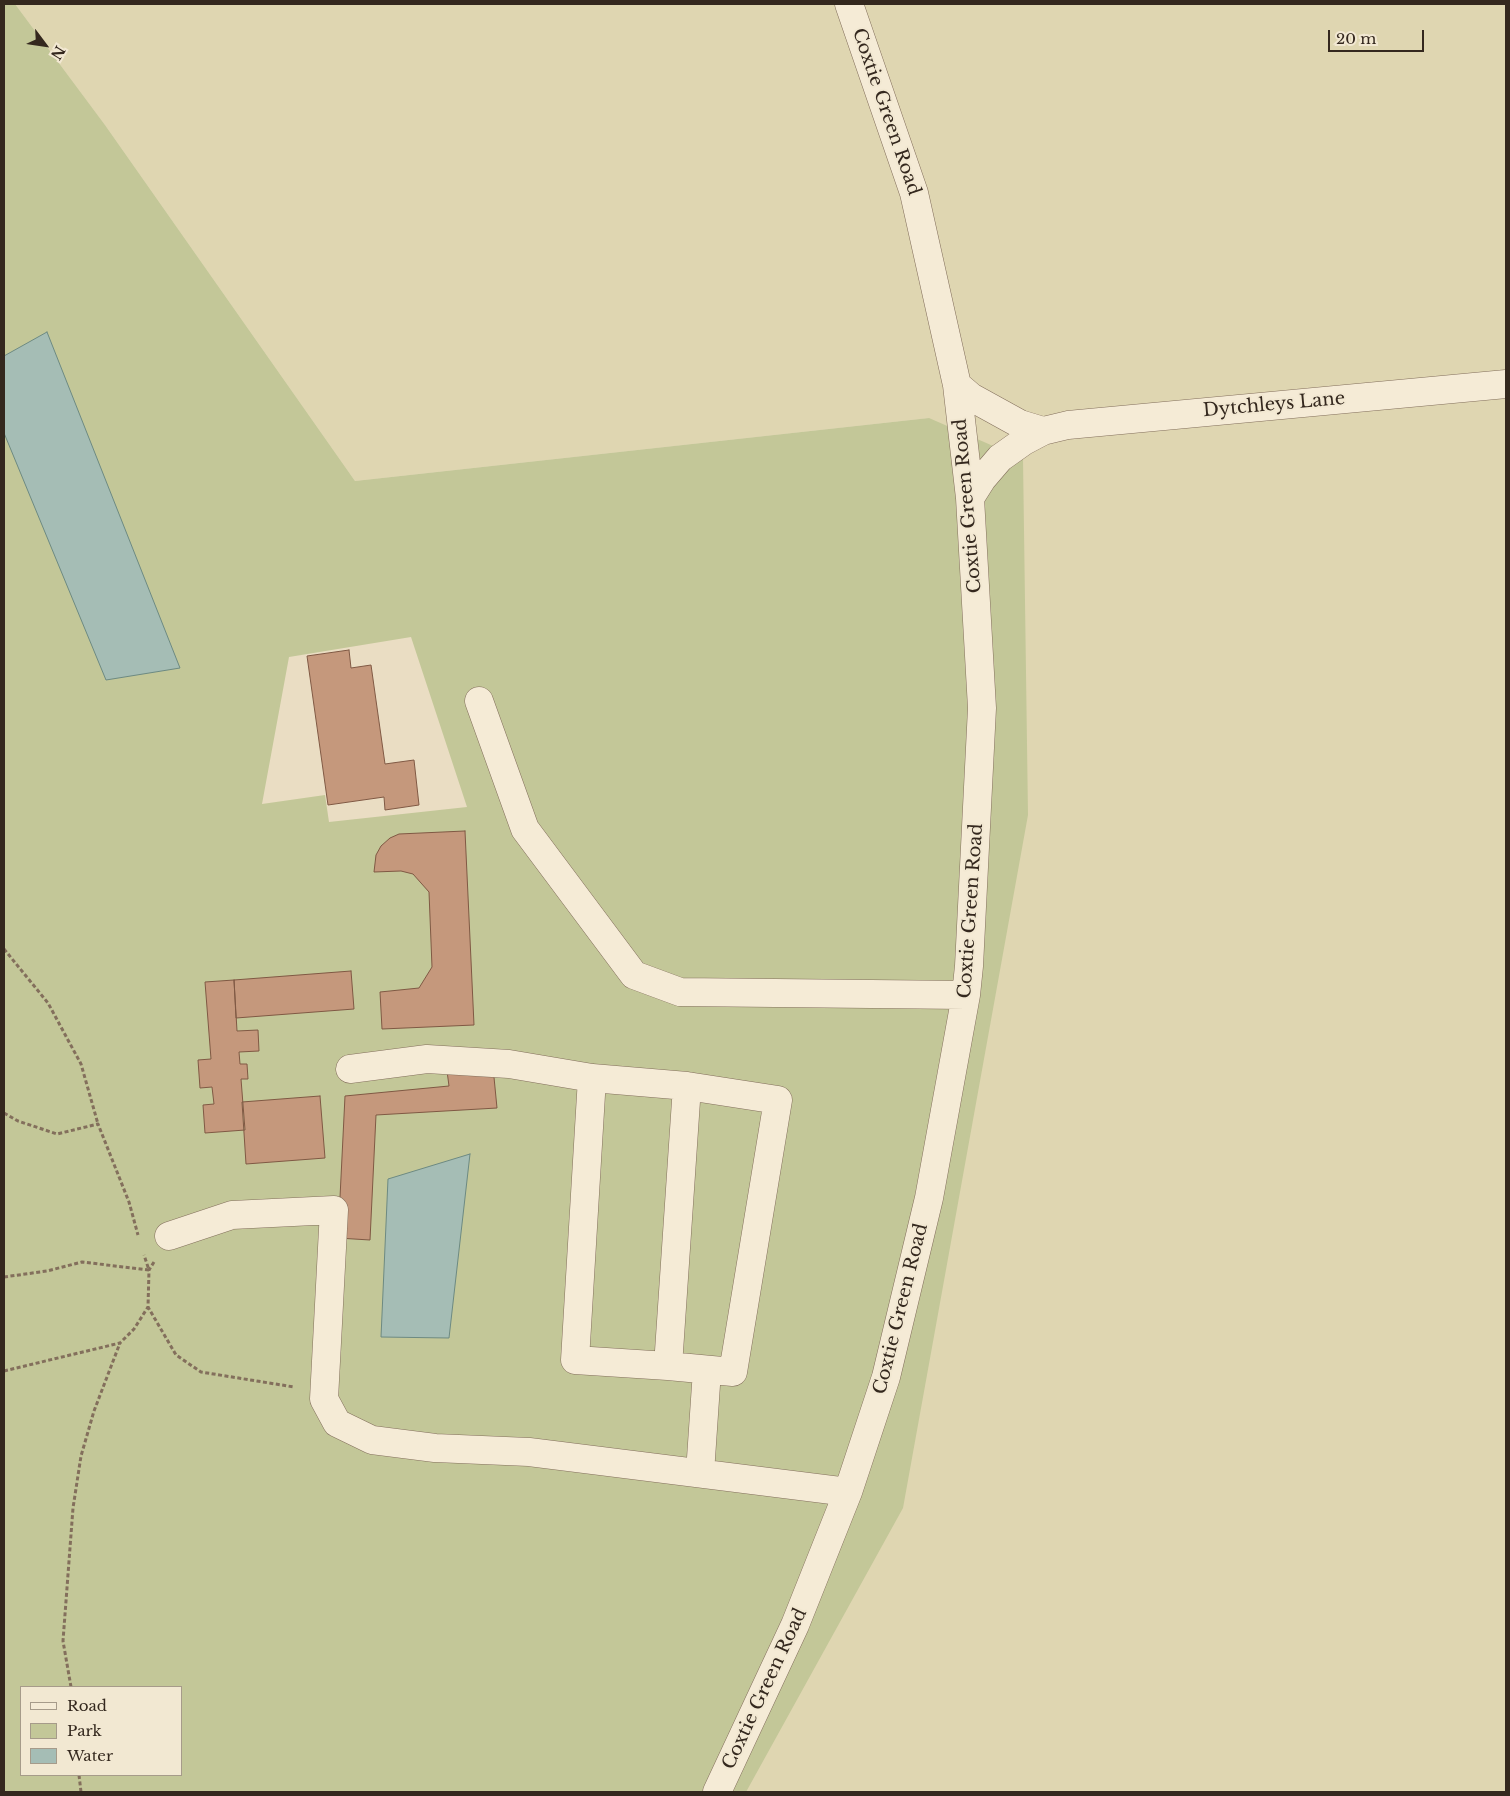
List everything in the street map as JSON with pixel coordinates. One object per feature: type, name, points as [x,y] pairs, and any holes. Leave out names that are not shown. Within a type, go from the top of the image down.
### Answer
[{"type":"street","name":"Coxtie Green Road","points":[[717,1792],[795,1625],[848,1492],[886,1377],[929,1198],[966,995],[982,708],[970,498],[957,385],[914,193],[849,4]]},
{"type":"street","name":"Dytchleys Lane","points":[[970,498],[982,479],[1000,458],[1042,431],[1078,424],[1506,384]]},
{"type":"street","name":"Dytchleys Lane","points":[[957,385],[971,396],[1020,424],[1042,431]]},
{"type":"street","points":[[479,701],[526,829],[634,975],[680,992],[966,995]]},
{"type":"street","points":[[350,1069],[427,1059],[509,1064],[592,1078],[687,1086],[778,1100],[733,1372],[575,1360],[592,1078]]},
{"type":"street","points":[[668,1366],[687,1086]]},
{"type":"street","points":[[169,1236],[232,1215],[334,1210],[324,1399],[337,1423],[372,1440],[435,1448],[529,1452],[848,1492]]},
{"type":"street","points":[[700,1473],[707,1370]]},
{"type":"path","points":[[4,948],[48,1003],[81,1064],[98,1124],[129,1202],[140,1241]]},
{"type":"path","points":[[4,1113],[18,1121],[57,1134],[98,1124]]},
{"type":"path","points":[[149,1270],[169,1236]]},
{"type":"path","points":[[71,1686],[63,1641],[67,1571],[81,1456],[94,1410],[120,1343],[134,1329],[148,1307],[149,1270],[142,1248]]},
{"type":"path","points":[[4,1277],[47,1271],[82,1262],[149,1270]]},
{"type":"path","points":[[148,1307],[176,1355],[201,1372],[297,1388],[324,1399]]},
{"type":"path","points":[[4,1371],[120,1343]]},
{"type":"path","points":[[80,1776],[81,1792]]},
{"type":"shaded area","points":[[15,4],[1506,4],[1506,1792],[672,1792],[929,418],[355,481],[105,125]]},
{"type":"green space","points":[[4,4],[15,4],[105,125],[355,481],[929,418],[1023,459],[1028,815],[903,1508],[746,1792],[4,1792]],"holes":[[[411,637],[467,807],[329,822],[325,795],[262,804],[289,657]]]},
{"type":"water","points":[[47,332],[180,668],[106,680],[4,433],[4,356]]},
{"type":"water","points":[[470,1154],[449,1338],[381,1337],[388,1179]]},
{"type":"building","points":[[349,650],[351,668],[371,665],[385,764],[414,760],[419,805],[385,810],[384,797],[328,805],[307,656]]},
{"type":"building","points":[[465,831],[474,1025],[382,1029],[380,992],[419,988],[432,967],[429,892],[413,874],[401,871],[374,872],[376,855],[381,846],[390,838],[399,834]]},
{"type":"building","points":[[351,971],[354,1009],[236,1018],[234,980]]},
{"type":"building","points":[[234,980],[237,1031],[258,1030],[259,1051],[239,1052],[240,1064],[247,1064],[248,1079],[241,1079],[245,1130],[205,1133],[203,1105],[214,1104],[212,1087],[200,1088],[198,1060],[211,1059],[205,982]]},
{"type":"building","points":[[493,1067],[497,1108],[376,1115],[370,1240],[338,1238],[345,1096],[449,1086],[447,1071]]},
{"type":"building","points":[[320,1096],[325,1158],[246,1164],[242,1102]]}]
